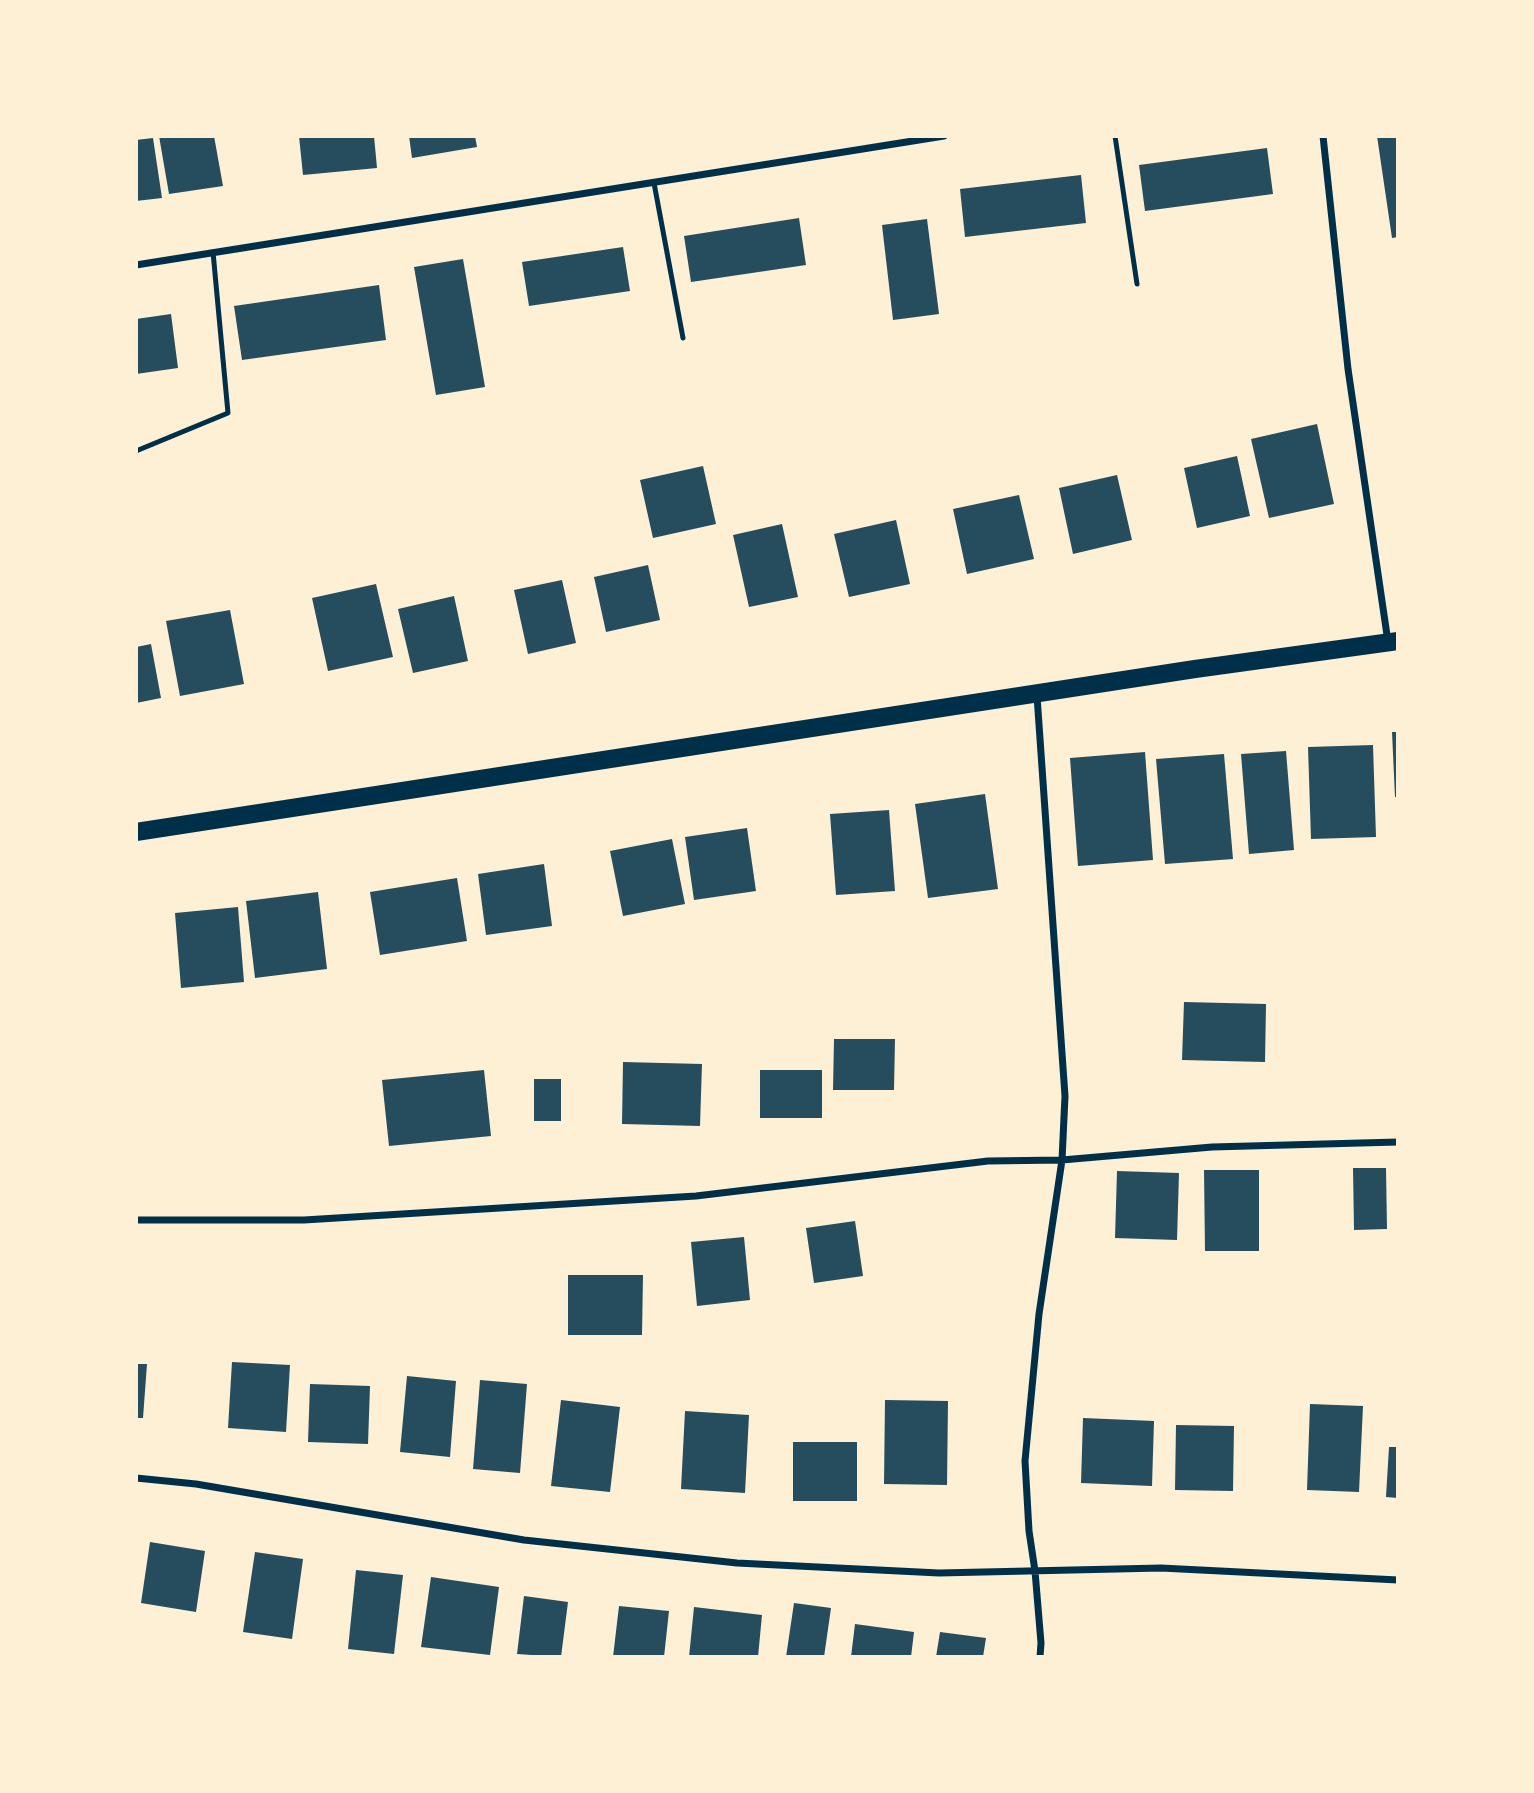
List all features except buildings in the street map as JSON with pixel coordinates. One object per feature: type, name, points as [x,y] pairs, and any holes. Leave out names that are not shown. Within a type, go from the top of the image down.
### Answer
[{"type":"main road","points":[[136,832],[1393,642]]},
{"type":"street","points":[[136,264],[944,136]]},
{"type":"street","points":[[1323,136],[1348,369],[1393,642]]},
{"type":"street","points":[[1037,694],[1065,1096],[1062,1160],[1039,1314],[1025,1461],[1040,1657]]},
{"type":"street","points":[[136,1220],[304,1220],[696,1196],[988,1161],[1062,1160],[1212,1147],[1398,1142]]},
{"type":"street","points":[[136,1478],[196,1484],[524,1540],[737,1563],[939,1573],[1161,1568],[1398,1580]]},
{"type":"lane","points":[[1115,136],[1137,284]]},
{"type":"lane","points":[[653,183],[683,338]]},
{"type":"lane","points":[[136,451],[229,413],[213,252]]}]
